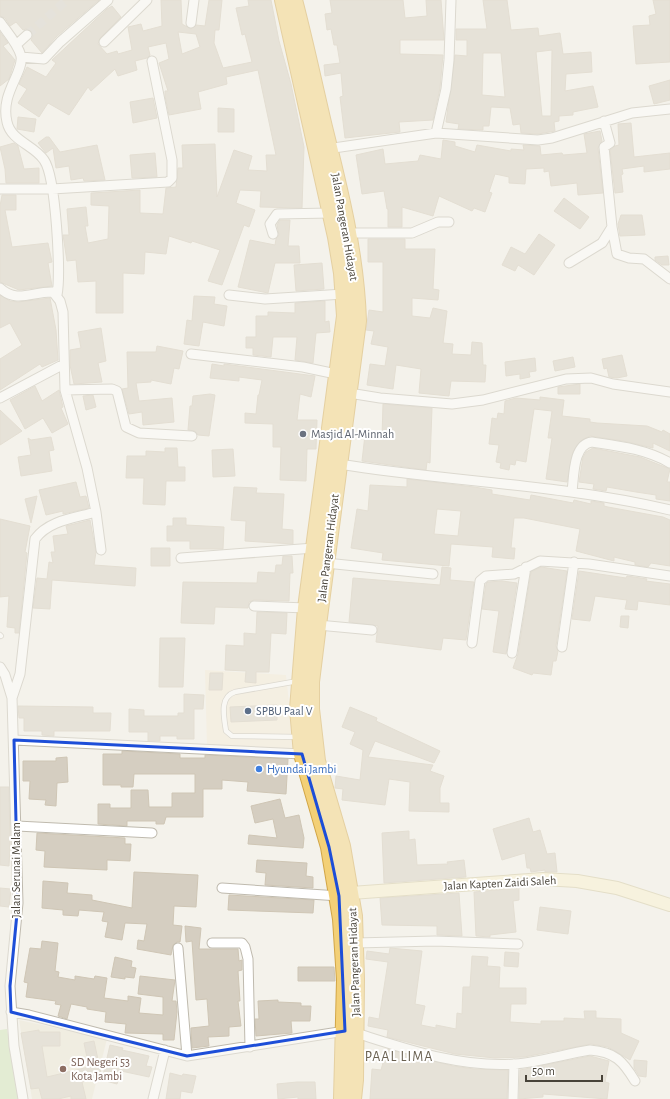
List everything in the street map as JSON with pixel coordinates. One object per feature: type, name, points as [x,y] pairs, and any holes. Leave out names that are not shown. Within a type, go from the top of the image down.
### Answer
[{"type":"highway","name":"Jalan Pangeran Hidayat","points":[[283,0],[323,149],[348,233],[357,293],[358,321],[349,393],[332,462],[314,548],[306,608],[305,681]]},
{"type":"highway","name":"Jalan Pangeran Hidayat","points":[[294,0],[323,149],[331,213],[338,244],[344,294],[345,316],[336,374],[326,563],[318,625],[298,709],[342,846],[345,894],[345,980],[350,1032],[353,1099]]},
{"type":"highway","name":"Jalan Pangeran Hidayat","points":[[306,737],[302,754],[329,847],[345,894],[356,943],[350,1032],[342,1099]]},
{"type":"street","points":[[21,57],[44,59],[60,42],[108,0]]},
{"type":"street","points":[[192,23],[194,0]]},
{"type":"street","points":[[436,133],[446,89],[449,60],[451,0]]},
{"type":"street","points":[[104,42],[142,2]]},
{"type":"street","points":[[0,22],[16,45],[21,57],[21,63],[9,89],[5,104],[6,122],[10,132],[34,148],[46,162],[49,169],[60,274],[57,295],[62,312],[65,390],[87,468],[96,512],[101,550]]},
{"type":"street","points":[[16,45],[27,35]]},
{"type":"street","points":[[0,190],[161,184],[168,182],[172,178],[172,160],[152,61]]},
{"type":"street","points":[[323,149],[436,133],[538,140],[552,138],[632,113],[670,109]]},
{"type":"street","points":[[604,121],[610,143],[604,147],[612,227],[617,254],[629,258],[644,259],[670,279]]},
{"type":"street","points":[[273,234],[270,224],[277,214],[331,213]]},
{"type":"street","points":[[348,233],[412,232],[438,222],[449,222]]},
{"type":"street","points":[[569,263],[602,243],[612,227]]},
{"type":"street","points":[[0,288],[8,295],[16,297],[49,292],[53,292],[57,295]]},
{"type":"street","points":[[229,295],[265,299],[344,294]]},
{"type":"street","points":[[191,354],[303,367],[336,374]]},
{"type":"street","points":[[0,398],[64,364]]},
{"type":"street","points":[[349,393],[380,398],[452,404],[482,400],[566,379],[591,378],[670,392]]},
{"type":"street","points":[[65,390],[112,389],[117,391],[119,396],[126,427],[139,432],[192,436]]},
{"type":"street","points":[[572,492],[579,450],[586,443],[592,442],[639,450],[656,455],[670,462]]},
{"type":"street","points":[[332,462],[386,472],[572,492],[628,500],[670,510]]},
{"type":"street","points":[[12,698],[20,674],[35,539],[46,528],[60,521],[96,512]]},
{"type":"street","points":[[181,558],[314,548]]},
{"type":"street","points":[[472,643],[480,581],[483,578],[514,574],[540,561],[574,562],[670,576]]},
{"type":"street","points":[[562,647],[574,562]]},
{"type":"street","points":[[326,563],[432,574]]},
{"type":"street","points":[[512,653],[526,567]]},
{"type":"street","points":[[254,606],[306,608]]},
{"type":"street","points":[[318,625],[372,630]]},
{"type":"street","name":"Jalan Serunai Malam","points":[[0,667],[5,675],[12,698],[17,826],[18,902],[10,986],[14,1046],[23,1099]]},
{"type":"street","points":[[14,740],[302,754]]},
{"type":"street","points":[[17,826],[152,833]]},
{"type":"street","name":"Jalan Kapten Zaidi Saleh","points":[[345,894],[543,879],[577,881],[617,888],[670,906]]},
{"type":"street","points":[[222,888],[345,894]]},
{"type":"street","points":[[356,943],[435,941],[518,944]]},
{"type":"street","points":[[212,943],[235,942],[242,943],[245,947],[248,959],[250,1047]]},
{"type":"street","points":[[178,948],[187,1056]]},
{"type":"street","points":[[11,1012],[29,1015],[187,1056],[350,1032],[419,1053],[478,1063],[514,1064],[590,1050],[601,1051],[615,1056],[625,1065],[635,1081]]},
{"type":"street","points":[[153,1099],[165,1050]]},
{"type":"street","points":[[513,1099],[514,1064]]},
{"type":"lane","points":[[305,681],[235,692],[229,694],[224,702],[226,731],[232,736],[306,737]]},
{"type":"highlighted area","points":[[14,740],[302,754],[329,847],[339,896],[345,1031],[187,1056],[11,1012],[10,986],[18,903]]},
{"type":"shaded area","name":"SPBU Paal V","points":[[205,670],[286,675],[294,750],[207,747]]},
{"type":"shaded area","name":"SD Negeri 53 Kota Jambi","points":[[19,1020],[107,1039],[92,1099],[32,1099]]},
{"type":"green space","points":[[7,1029],[19,1099],[0,1099],[0,1030]]},
{"type":"building","points":[[0,0],[99,0],[56,37],[42,53],[31,40],[33,36],[31,31],[26,29],[23,30],[16,22],[10,26],[5,18],[0,16]]},
{"type":"building","points":[[161,0],[181,0],[182,24],[191,29],[196,25],[205,26],[209,0],[222,0],[219,30],[215,30],[214,43],[223,68],[252,62],[245,34],[242,35],[236,8],[249,6],[248,0],[271,0],[304,147],[302,208],[260,207],[261,191],[240,190],[236,203],[255,210],[249,227],[244,225],[222,285],[208,281],[220,250],[192,241],[191,243],[169,236],[166,254],[145,252],[144,274],[123,273],[123,313],[96,313],[96,281],[78,282],[76,260],[67,261],[63,235],[69,235],[67,209],[86,207],[88,226],[85,226],[88,243],[108,239],[109,206],[91,205],[91,193],[140,190],[140,213],[163,214],[166,188],[176,187],[178,168],[183,168],[182,145],[215,144],[217,197],[234,150],[252,156],[248,170],[267,171],[266,155],[276,155],[258,70],[226,77],[227,84],[198,92],[201,109],[169,115],[165,96],[165,91],[168,91],[159,63],[169,59],[166,43],[148,47],[150,55],[147,58],[135,61],[137,70],[118,76],[115,69],[91,91],[88,87],[69,115],[48,103],[39,117],[18,103],[27,89],[19,84],[27,67],[46,77],[56,63],[52,60],[112,6],[121,17],[100,38],[98,44],[107,54],[117,51],[118,54],[132,50],[128,27],[141,24],[143,31],[162,26]],"holes":[[[178,32],[196,34],[200,47],[182,54]]]},
{"type":"building","points":[[330,0],[403,0],[405,18],[427,16],[426,0],[441,0],[444,40],[400,40],[400,54],[443,55],[440,88],[433,120],[399,122],[400,132],[345,138],[340,97],[343,96],[341,73],[325,76],[324,65],[340,63],[337,45],[334,45],[331,29],[327,30],[325,14],[332,13]]},
{"type":"building","points":[[483,0],[507,0],[511,30],[538,28],[539,36],[560,33],[563,54],[591,52],[592,72],[566,74],[565,91],[593,86],[598,107],[573,112],[573,115],[559,116],[559,121],[554,122],[555,131],[538,134],[521,133],[520,124],[513,125],[510,108],[491,107],[489,126],[483,126],[483,130],[458,129],[459,124],[446,122],[455,55],[467,56],[467,40],[456,40],[456,29],[487,29]],"holes":[[[552,50],[551,116],[542,116],[536,52]],[[483,53],[501,53],[505,97],[482,95]]]},
{"type":"building","points":[[653,0],[670,0],[670,62],[636,64],[633,26],[650,25],[649,16],[656,14]]},
{"type":"building","points":[[0,32],[8,43],[3,46],[15,60],[9,79],[0,86]]},
{"type":"building","points":[[670,80],[670,100],[654,104],[649,86]]},
{"type":"building","points":[[153,98],[157,118],[133,123],[130,102]]},
{"type":"building","points":[[218,108],[234,109],[234,132],[218,132]]},
{"type":"building","points":[[18,117],[36,119],[34,132],[17,129]]},
{"type":"building","points":[[631,123],[634,157],[670,153],[670,169],[644,172],[644,166],[622,169],[623,174],[621,175],[623,192],[615,193],[610,150],[619,145],[618,124]]},
{"type":"building","points":[[600,131],[602,141],[598,148],[603,193],[578,195],[577,183],[551,186],[549,171],[544,172],[544,168],[526,169],[525,184],[509,183],[509,177],[495,174],[489,192],[492,193],[485,212],[474,208],[472,211],[439,196],[433,216],[402,207],[402,227],[388,227],[388,209],[384,191],[362,194],[356,155],[383,149],[385,164],[418,161],[420,155],[441,159],[443,140],[455,142],[455,146],[475,152],[477,145],[511,151],[511,149],[524,150],[523,145],[540,146],[541,155],[587,153],[584,134]]},
{"type":"building","points":[[46,137],[49,137],[60,152],[97,145],[105,180],[84,181],[83,178],[71,180],[69,166],[56,168],[53,148],[46,153],[38,143]]},
{"type":"building","points":[[14,143],[18,146],[24,169],[39,168],[39,183],[6,183],[5,169],[0,147]]},
{"type":"building","points":[[155,153],[157,177],[132,178],[130,155]]},
{"type":"building","points":[[2,195],[16,195],[16,210],[5,210],[12,247],[48,243],[52,262],[48,263],[52,286],[19,290],[0,282],[0,206]]},
{"type":"building","points":[[564,198],[589,217],[580,229],[554,211]]},
{"type":"building","points":[[621,215],[642,215],[645,235],[620,236],[618,224]]},
{"type":"building","points":[[280,220],[290,220],[288,246],[299,246],[300,263],[275,263],[268,293],[238,287],[250,240],[275,245],[276,239],[279,235],[277,225]]},
{"type":"building","points":[[539,234],[555,245],[534,275],[518,265],[515,271],[502,265],[511,247],[525,254]]},
{"type":"building","points":[[368,239],[405,239],[405,249],[435,249],[433,289],[439,290],[438,300],[412,298],[412,316],[430,318],[433,308],[447,311],[443,343],[453,344],[452,354],[471,355],[472,342],[482,343],[483,365],[486,365],[485,382],[451,381],[449,396],[419,393],[421,369],[396,365],[393,389],[367,385],[370,364],[385,366],[388,347],[371,344],[374,331],[366,330],[369,310],[383,312],[383,262],[368,262]]},
{"type":"building","points":[[668,256],[669,265],[662,265],[655,260],[655,257]]},
{"type":"building","points":[[322,263],[324,289],[296,291],[294,265]]},
{"type":"building","points":[[0,295],[10,301],[18,302],[50,298],[56,330],[58,360],[42,367],[40,364],[0,390],[0,359],[22,345],[10,323],[0,328]]},
{"type":"building","points":[[194,296],[215,297],[214,304],[227,306],[224,326],[203,322],[199,346],[184,344],[187,320],[192,321]]},
{"type":"building","points":[[325,301],[325,322],[329,321],[330,332],[316,333],[313,363],[295,360],[297,337],[273,337],[271,357],[253,355],[253,348],[246,348],[246,337],[256,337],[256,316],[268,316],[268,312],[295,313],[295,303]]},
{"type":"building","points":[[101,328],[106,361],[98,363],[102,382],[74,384],[70,365],[70,350],[81,348],[78,332]]},
{"type":"building","points":[[157,346],[183,351],[179,369],[174,368],[171,384],[151,380],[151,382],[136,383],[139,401],[172,398],[174,422],[143,425],[142,412],[129,414],[122,389],[128,388],[127,352],[156,352]]},
{"type":"building","points":[[622,355],[627,376],[617,378],[609,377],[607,368],[604,369],[602,359]]},
{"type":"building","points":[[573,357],[575,367],[555,371],[553,361]]},
{"type":"building","points":[[535,358],[536,371],[529,372],[530,377],[520,379],[520,374],[506,376],[505,362]]},
{"type":"building","points":[[212,364],[224,366],[224,364],[315,376],[311,397],[300,394],[297,420],[317,420],[316,449],[307,449],[306,481],[280,480],[281,447],[273,447],[273,424],[245,423],[245,413],[256,414],[258,395],[262,380],[239,377],[239,381],[210,378]]},
{"type":"building","points":[[580,384],[580,394],[558,394],[558,387]]},
{"type":"building","points":[[35,386],[42,401],[59,390],[63,407],[61,408],[68,424],[52,433],[43,418],[25,429],[10,400]]},
{"type":"building","points":[[210,394],[215,395],[209,436],[198,435],[195,431],[188,430],[190,406],[192,406],[193,396]]},
{"type":"building","points":[[93,395],[96,407],[86,410],[83,396]]},
{"type":"building","points":[[540,397],[564,400],[562,416],[590,419],[590,422],[597,423],[647,426],[662,432],[663,430],[670,434],[670,451],[653,443],[653,448],[623,441],[590,436],[582,440],[573,452],[567,482],[546,479],[552,438],[548,438],[552,411],[534,409],[526,462],[516,460],[515,465],[510,464],[509,470],[500,468],[501,463],[496,462],[499,445],[489,444],[492,418],[497,419],[498,413],[504,414],[505,401],[516,398],[540,400]]},
{"type":"building","points":[[383,404],[432,408],[430,463],[427,462],[426,470],[362,461],[365,435],[382,437]]},
{"type":"building","points":[[0,410],[22,431],[0,445]]},
{"type":"building","points":[[51,437],[54,450],[49,451],[52,471],[21,476],[18,457],[31,455],[28,438],[31,440]]},
{"type":"building","points":[[165,448],[177,448],[178,467],[185,467],[185,481],[166,481],[165,505],[143,504],[144,478],[126,478],[127,456],[146,456],[146,451],[165,452]]},
{"type":"building","points":[[593,448],[640,457],[670,469],[667,482],[670,482],[670,501],[656,499],[656,495],[607,487],[606,491],[593,489],[594,484],[579,482],[583,457],[586,452]]},
{"type":"building","points":[[233,449],[235,476],[213,477],[212,450]]},
{"type":"building","points":[[407,479],[492,490],[492,494],[530,500],[531,495],[573,503],[574,500],[591,504],[591,501],[604,503],[604,506],[608,507],[663,517],[670,520],[670,566],[651,563],[648,567],[635,565],[635,562],[614,557],[614,561],[576,551],[580,529],[524,518],[514,518],[511,548],[515,548],[514,559],[492,557],[493,547],[451,544],[449,566],[382,560],[383,553],[351,548],[357,509],[368,511],[370,485],[407,487]],"holes":[[[437,509],[461,511],[458,536],[434,534]]]},
{"type":"building","points":[[76,482],[80,497],[86,496],[89,508],[63,514],[63,511],[46,515],[39,490]]},
{"type":"building","points":[[234,487],[257,488],[256,493],[284,494],[282,529],[293,530],[293,544],[245,541],[246,521],[231,520]]},
{"type":"building","points":[[37,496],[31,523],[25,499]]},
{"type":"building","points":[[173,518],[186,518],[186,525],[224,527],[223,549],[190,549],[190,541],[167,541],[167,526],[173,526]]},
{"type":"building","points":[[0,519],[30,526],[25,552],[27,553],[19,633],[15,633],[15,628],[7,627],[9,596],[0,597]]},
{"type":"building","points":[[90,520],[96,552],[94,565],[136,568],[135,586],[52,580],[50,609],[33,608],[37,578],[47,579],[49,562],[53,563],[51,552],[55,552],[53,536],[68,534],[66,526]]},
{"type":"building","points":[[151,548],[170,548],[170,566],[151,566]]},
{"type":"building","points":[[283,556],[292,556],[293,573],[290,573],[289,601],[254,600],[249,602],[248,608],[215,607],[214,624],[181,623],[183,582],[257,583],[258,572],[275,573],[276,565],[282,565]]},
{"type":"building","points":[[442,567],[451,568],[450,580],[474,582],[466,640],[443,638],[441,650],[376,642],[378,626],[349,622],[353,578],[440,585]]},
{"type":"building","points":[[541,567],[567,571],[556,646],[558,651],[556,661],[553,661],[551,675],[533,673],[532,675],[513,668],[518,654],[531,572]]},
{"type":"building","points":[[579,571],[626,578],[627,576],[647,579],[646,581],[670,584],[670,605],[638,601],[637,610],[625,609],[627,600],[595,596],[590,621],[572,619]]},
{"type":"building","points":[[502,581],[517,583],[506,654],[493,652],[499,611],[482,609],[486,584],[488,582]]},
{"type":"building","points":[[257,612],[287,613],[286,634],[271,633],[269,672],[256,672],[256,683],[245,682],[246,671],[225,670],[226,645],[244,646],[244,633],[256,634]]},
{"type":"building","points":[[621,616],[629,616],[628,628],[620,627]]},
{"type":"building","points":[[160,638],[185,638],[183,687],[159,687]]},
{"type":"building","points":[[210,673],[223,673],[222,690],[209,690]]},
{"type":"building","points":[[184,694],[204,695],[203,709],[194,709],[194,739],[177,739],[177,736],[160,736],[160,741],[148,741],[148,732],[129,732],[129,709],[144,710],[144,716],[178,716],[178,713],[184,713]]},
{"type":"building","points":[[277,705],[277,720],[231,722],[230,707]]},
{"type":"building","points":[[18,706],[93,707],[93,713],[111,713],[110,731],[54,731],[54,736],[42,735],[42,731],[24,731],[24,718],[19,718]]},
{"type":"building","points":[[350,707],[377,718],[376,721],[440,751],[434,763],[375,741],[368,757],[433,765],[430,771],[444,776],[440,788],[440,803],[449,803],[449,812],[409,811],[410,782],[389,779],[385,805],[342,800],[343,789],[335,788],[336,776],[360,780],[363,750],[350,744],[355,732],[342,727]]},
{"type":"building","points":[[122,751],[180,754],[180,758],[205,758],[205,755],[288,759],[286,794],[247,791],[248,782],[222,780],[222,789],[203,789],[203,817],[166,817],[164,824],[156,824],[156,821],[127,821],[127,826],[98,824],[98,804],[110,804],[110,808],[131,808],[131,790],[148,790],[149,807],[172,807],[172,793],[195,793],[195,774],[134,774],[133,787],[103,785],[103,754],[122,754]]},
{"type":"building","points":[[67,757],[68,782],[57,783],[56,806],[45,805],[46,800],[29,799],[30,781],[23,781],[23,761],[56,761],[56,758]]},
{"type":"building","points":[[0,787],[9,787],[9,866],[0,865]]},
{"type":"building","points":[[280,799],[285,818],[299,815],[304,838],[303,848],[248,844],[249,835],[277,838],[273,819],[255,823],[251,806]]},
{"type":"building","points":[[529,818],[533,832],[540,830],[547,854],[555,853],[557,872],[545,872],[545,870],[531,872],[530,868],[527,868],[525,853],[502,860],[493,829]]},
{"type":"building","points":[[409,831],[409,840],[415,839],[417,865],[448,864],[447,862],[464,860],[466,877],[384,883],[382,833]]},
{"type":"building","points":[[37,833],[125,838],[125,844],[131,844],[130,861],[107,860],[107,870],[44,867],[45,851],[36,850]]},
{"type":"building","points":[[257,860],[307,863],[306,876],[313,877],[313,888],[265,885],[266,873],[256,872]]},
{"type":"building","points":[[134,872],[198,875],[196,907],[174,906],[173,925],[182,926],[180,942],[173,945],[171,955],[137,949],[138,940],[144,941],[147,924],[125,923],[122,940],[105,937],[108,922],[102,921],[104,912],[79,910],[78,916],[63,915],[63,910],[42,908],[43,881],[68,883],[67,893],[92,895],[92,900],[132,908]]},
{"type":"building","points":[[0,888],[11,889],[9,907],[0,906]]},
{"type":"building","points":[[519,888],[519,900],[513,901],[516,932],[490,935],[490,937],[476,936],[474,892]]},
{"type":"building","points":[[459,893],[462,936],[437,935],[437,926],[382,925],[380,898]]},
{"type":"building","points":[[229,895],[314,900],[313,913],[228,910]]},
{"type":"building","points":[[540,907],[571,911],[568,934],[537,930]]},
{"type":"building","points":[[185,926],[201,928],[199,949],[238,949],[239,961],[242,960],[242,970],[238,971],[240,1001],[238,1001],[241,1026],[229,1027],[229,1036],[208,1037],[209,1046],[192,1048],[191,1028],[209,1026],[207,999],[196,1000],[192,941],[186,942]]},
{"type":"building","points":[[42,941],[58,943],[55,971],[59,972],[58,977],[75,980],[75,976],[94,979],[95,976],[107,978],[104,998],[128,1001],[128,996],[141,998],[139,1013],[163,1015],[163,997],[138,994],[140,976],[175,980],[172,1001],[176,1001],[177,1012],[174,1040],[163,1040],[163,1034],[125,1033],[126,1024],[105,1022],[106,1012],[87,1009],[87,1007],[71,1004],[67,1019],[58,1016],[61,1005],[55,1004],[56,1001],[26,997],[28,983],[24,982],[30,948],[41,949]]},
{"type":"building","points":[[390,948],[422,951],[415,1004],[425,1006],[421,1025],[436,1028],[436,1025],[456,1029],[457,1013],[462,1014],[463,987],[470,987],[472,956],[488,957],[487,966],[500,967],[499,988],[526,988],[526,1004],[511,1004],[510,1022],[541,1024],[541,1021],[564,1021],[564,1018],[585,1019],[584,1011],[596,1011],[596,1018],[621,1019],[621,1033],[639,1041],[630,1060],[608,1047],[591,1044],[524,1057],[495,1058],[455,1054],[387,1037],[388,1030],[368,1026],[369,1017],[379,1019],[388,962],[366,959],[367,951],[389,954]]},
{"type":"building","points":[[505,952],[519,953],[518,967],[504,966]]},
{"type":"building","points":[[115,957],[132,961],[131,967],[136,968],[134,978],[125,977],[125,979],[111,977]]},
{"type":"building","points":[[298,967],[334,967],[335,981],[298,981]]},
{"type":"building","points":[[278,1000],[278,1002],[301,1003],[301,1006],[311,1006],[310,1021],[291,1021],[292,1033],[256,1036],[255,1019],[259,1019],[258,1001]]},
{"type":"building","points":[[39,1030],[39,1032],[60,1032],[60,1046],[42,1046],[47,1077],[89,1067],[84,1043],[94,1041],[102,1078],[82,1082],[86,1099],[71,1099],[71,1096],[58,1099],[42,1099],[39,1088],[31,1089],[21,1033]]},
{"type":"building","points":[[110,1045],[123,1048],[122,1050],[149,1056],[146,1066],[152,1067],[149,1077],[121,1071],[117,1084],[102,1080]]},
{"type":"building","points":[[387,1049],[453,1066],[474,1069],[508,1070],[507,1099],[370,1099],[372,1069],[381,1070]]},
{"type":"building","points":[[590,1056],[609,1061],[605,1082],[609,1083],[607,1099],[543,1094],[543,1097],[519,1099],[520,1070]]},
{"type":"building","points":[[634,1060],[647,1061],[646,1077],[639,1076],[634,1068]]},
{"type":"building","points":[[170,1073],[182,1076],[183,1074],[196,1076],[192,1093],[181,1091],[180,1099],[166,1099]]},
{"type":"building","points":[[315,1082],[316,1099],[298,1099],[298,1097],[278,1099],[277,1084]]},
{"type":"tunnel","points":[[27,35],[67,0]]},
{"type":"place","name":"Masjid Al-Minnah","points":[[303,434]]},
{"type":"place","name":"SPBU Paal V","points":[[248,711]]},
{"type":"place","name":"Hyundai Jambi","points":[[259,769]]},
{"type":"place","name":"SD Negeri 53 Kota Jambi","points":[[63,1069]]},
{"type":"district","name":"PAAL LIMA","points":[[399,1057]]}]
